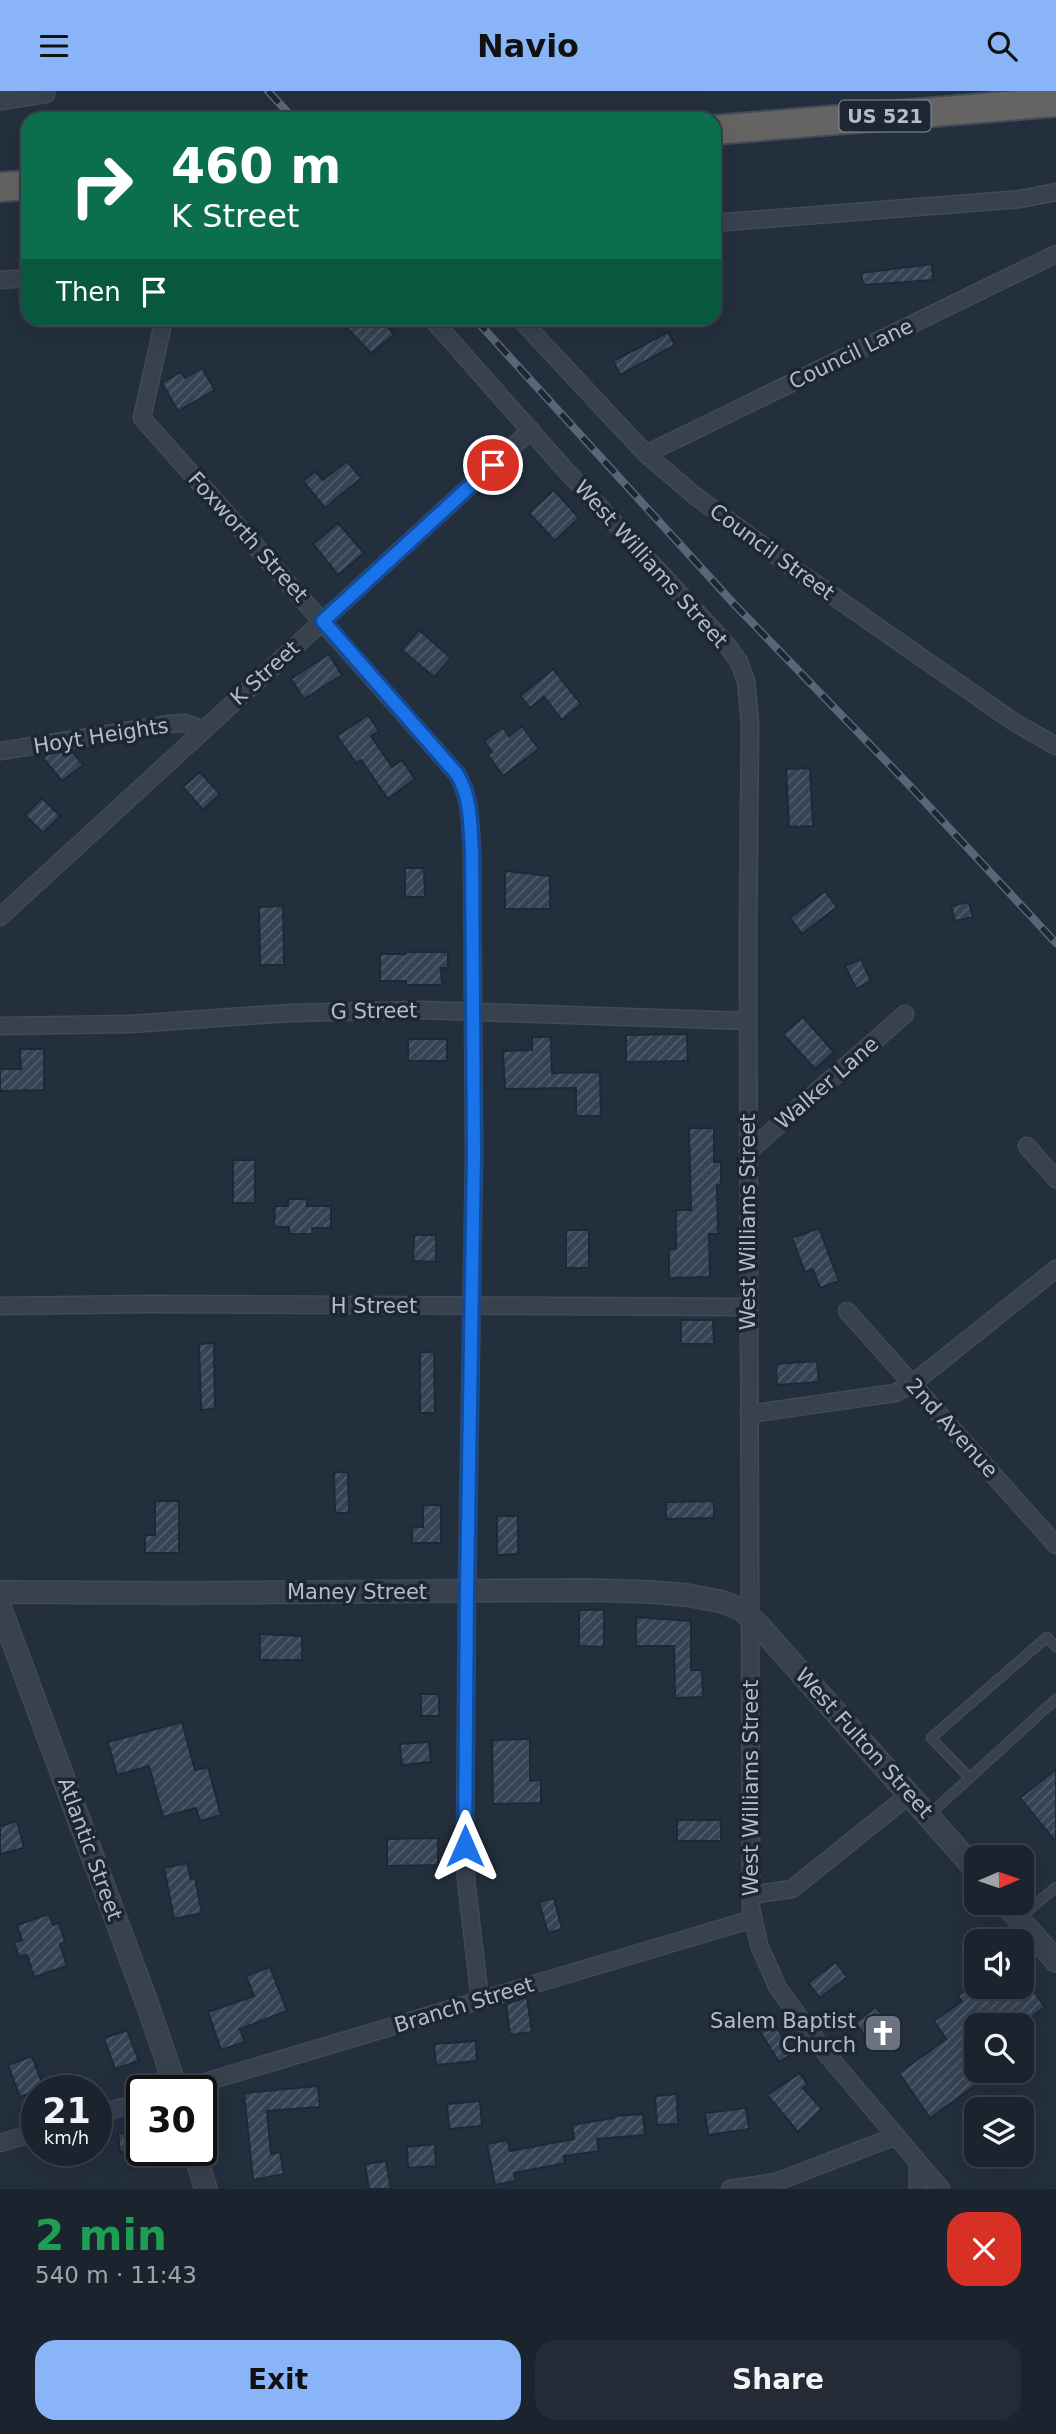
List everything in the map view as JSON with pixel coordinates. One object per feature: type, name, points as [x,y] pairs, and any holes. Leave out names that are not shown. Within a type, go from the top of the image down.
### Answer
[{"type":"highway","name":"US 521","points":[[721,129],[1056,102]]},
{"type":"highway","points":[[0,187],[21,186]]},
{"type":"street","points":[[0,101],[46,94]]},
{"type":"street","points":[[721,222],[1020,199],[1056,192]]},
{"type":"street","name":"Council Lane","points":[[646,454],[1056,254]]},
{"type":"street","points":[[0,280],[21,278]]},
{"type":"street","name":"Foxworth Street","points":[[162,326],[142,418],[457,774],[464,785],[468,801],[472,851],[474,1156],[470,1306],[466,1879],[480,2000]]},
{"type":"street","name":"West Williams Street","points":[[438,326],[727,645],[739,662],[746,681],[750,723],[748,1152],[753,1920],[764,1961],[778,1988],[825,2052],[941,2189]]},
{"type":"street","name":"Council Street","points":[[527,326],[646,454],[694,495],[796,570],[1014,722],[1056,745]]},
{"type":"street","name":"K Street","points":[[0,917],[531,431]]},
{"type":"street","name":"Hoyt Heights","points":[[0,751],[170,724],[186,723],[202,730]]},
{"type":"street","name":"G Street","points":[[0,1026],[131,1024],[290,1013],[395,1010],[748,1021]]},
{"type":"street","name":"Walker Lane","points":[[748,1152],[905,1014]]},
{"type":"street","points":[[1027,1146],[1056,1179]]},
{"type":"street","points":[[749,1414],[895,1393],[912,1384],[1056,1269]]},
{"type":"street","name":"H Street","points":[[0,1306],[149,1304],[749,1307]]},
{"type":"street","name":"2nd Avenue","points":[[847,1311],[1056,1545]]},
{"type":"street","name":"Maney Street","points":[[0,1592],[588,1590],[687,1595],[723,1602],[750,1618]]},
{"type":"street","name":"Atlantic Street","points":[[0,1607],[172,2075]]},
{"type":"street","name":"West Fulton Street","points":[[750,1618],[964,1857]]},
{"type":"street","points":[[751,1895],[792,1889],[909,1795]]},
{"type":"street","points":[[1015,1915],[1056,1961]]},
{"type":"street","name":"Branch Street","points":[[217,2079],[753,1920]]},
{"type":"street","points":[[730,2189],[776,2182],[896,2136]]},
{"type":"street","points":[[0,2143],[21,2137]]},
{"type":"street","points":[[918,2162],[918,2189]]},
{"type":"street","points":[[198,2166],[205,2189]]},
{"type":"lane","points":[[969,1777],[931,1738],[1046,1637],[1056,1647]]},
{"type":"lane","points":[[928,1815],[1056,1699]]},
{"type":"lane","points":[[1018,1919],[1056,1887]]},
{"type":"building","points":[[932,264],[933,280],[863,285],[861,273]]},
{"type":"building","points":[[345,326],[387,326],[394,335],[371,353]]},
{"type":"building","points":[[668,332],[675,345],[620,375],[613,361]]},
{"type":"building","points":[[202,368],[215,390],[178,411],[162,383],[181,372],[185,378]]},
{"type":"building","points":[[347,461],[361,478],[325,508],[303,481],[315,471],[323,480]]},
{"type":"building","points":[[554,490],[579,518],[555,541],[529,513]]},
{"type":"building","points":[[338,523],[364,553],[338,575],[313,544]]},
{"type":"building","points":[[419,630],[451,658],[434,677],[402,650]]},
{"type":"building","points":[[329,654],[342,675],[304,699],[291,679]]},
{"type":"building","points":[[553,669],[581,704],[562,720],[544,697],[530,708],[520,696]]},
{"type":"building","points":[[368,715],[379,731],[371,736],[392,767],[402,760],[415,779],[388,799],[361,760],[356,763],[337,736]]},
{"type":"building","points":[[522,726],[539,749],[503,776],[488,755],[492,752],[484,741],[503,727],[509,736]]},
{"type":"building","points":[[71,750],[83,765],[62,781],[43,758],[48,754]]},
{"type":"building","points":[[810,768],[813,826],[789,827],[786,769]]},
{"type":"building","points":[[200,772],[220,794],[203,810],[183,787]]},
{"type":"building","points":[[42,798],[60,816],[43,833],[25,815]]},
{"type":"building","points":[[405,868],[424,868],[425,897],[405,897]]},
{"type":"building","points":[[505,871],[550,876],[550,909],[505,909]]},
{"type":"building","points":[[825,891],[837,907],[802,934],[790,918]]},
{"type":"building","points":[[969,902],[973,917],[955,921],[951,906]]},
{"type":"building","points":[[283,906],[284,965],[260,965],[259,907]]},
{"type":"building","points":[[448,952],[448,968],[441,968],[442,985],[406,985],[406,981],[380,981],[380,954]]},
{"type":"building","points":[[861,959],[871,981],[856,989],[845,966]]},
{"type":"building","points":[[803,1017],[834,1052],[815,1069],[783,1034]]},
{"type":"building","points":[[687,1034],[688,1061],[626,1062],[626,1035]]},
{"type":"building","points":[[532,1037],[551,1037],[552,1073],[600,1072],[601,1116],[576,1116],[576,1088],[505,1089],[503,1051],[532,1050]]},
{"type":"building","points":[[408,1039],[447,1039],[447,1061],[408,1061]]},
{"type":"building","points":[[20,1049],[44,1049],[44,1090],[0,1091],[0,1069],[21,1069]]},
{"type":"building","points":[[689,1128],[714,1128],[714,1162],[721,1162],[721,1185],[717,1185],[718,1234],[709,1234],[710,1277],[669,1278],[669,1249],[676,1249],[676,1210],[691,1210]]},
{"type":"building","points":[[233,1160],[255,1160],[255,1203],[233,1203]]},
{"type":"building","points":[[288,1199],[307,1199],[307,1206],[331,1206],[331,1228],[312,1228],[313,1234],[289,1234],[289,1227],[274,1227],[275,1206],[288,1206]]},
{"type":"building","points":[[819,1228],[839,1281],[820,1288],[813,1269],[805,1272],[792,1238]]},
{"type":"building","points":[[566,1230],[589,1230],[589,1268],[566,1268]]},
{"type":"building","points":[[414,1235],[436,1235],[436,1262],[413,1261]]},
{"type":"building","points":[[681,1320],[713,1320],[714,1344],[681,1344]]},
{"type":"building","points":[[214,1343],[215,1409],[201,1410],[199,1344]]},
{"type":"building","points":[[420,1352],[434,1352],[435,1413],[420,1413]]},
{"type":"building","points":[[817,1361],[819,1382],[777,1385],[776,1364]]},
{"type":"building","points":[[334,1472],[348,1472],[349,1513],[335,1513]]},
{"type":"building","points":[[155,1501],[179,1501],[179,1553],[145,1553],[145,1535],[155,1535]]},
{"type":"building","points":[[714,1501],[714,1518],[666,1519],[666,1502]]},
{"type":"building","points":[[423,1505],[441,1505],[441,1543],[412,1543],[412,1527],[423,1527]]},
{"type":"building","points":[[497,1516],[518,1516],[518,1554],[497,1555]]},
{"type":"building","points":[[579,1610],[604,1610],[604,1647],[579,1646]]},
{"type":"building","points":[[636,1617],[691,1621],[691,1670],[702,1670],[703,1697],[675,1698],[674,1646],[636,1646]]},
{"type":"building","points":[[260,1634],[302,1636],[302,1660],[260,1660]]},
{"type":"building","points":[[421,1694],[439,1694],[439,1716],[421,1716]]},
{"type":"building","points":[[182,1722],[195,1770],[208,1767],[221,1815],[200,1821],[196,1808],[163,1817],[149,1766],[117,1775],[108,1742]]},
{"type":"building","points":[[530,1739],[530,1781],[541,1780],[541,1803],[493,1804],[492,1740]]},
{"type":"building","points":[[429,1742],[431,1762],[402,1765],[400,1744]]},
{"type":"building","points":[[1056,1769],[1056,1842],[1020,1798]]},
{"type":"building","points":[[677,1820],[721,1820],[721,1841],[677,1841]]},
{"type":"building","points":[[17,1821],[24,1848],[0,1854],[0,1826]]},
{"type":"building","points":[[438,1838],[438,1865],[387,1866],[387,1839]]},
{"type":"building","points":[[187,1863],[191,1879],[195,1878],[202,1913],[174,1919],[164,1868]]},
{"type":"building","points":[[554,1898],[562,1929],[548,1933],[539,1902]]},
{"type":"building","points":[[49,1914],[53,1925],[59,1923],[65,1942],[60,1944],[67,1966],[34,1977],[27,1955],[19,1957],[14,1943],[22,1940],[17,1925]]},
{"type":"building","points":[[836,1962],[847,1977],[820,1998],[808,1983]]},
{"type":"building","points":[[270,1967],[287,2011],[240,2029],[245,2042],[221,2050],[208,2012],[254,1996],[246,1976]]},
{"type":"building","points":[[964,1992],[964,1999],[1034,1999],[1034,1992],[1045,2007],[1034,2015],[964,2013],[964,2083],[979,2083],[930,2118],[899,2073],[946,2039],[934,2021],[962,2001],[958,1996]]},
{"type":"building","points":[[527,1997],[532,2032],[510,2035],[506,2004]]},
{"type":"building","points":[[876,2007],[894,2028],[873,2045],[855,2023]]},
{"type":"building","points":[[769,2015],[793,2053],[779,2062],[755,2024]]},
{"type":"building","points":[[127,2030],[139,2061],[115,2069],[104,2038]]},
{"type":"building","points":[[476,2041],[477,2061],[436,2065],[434,2044]]},
{"type":"building","points":[[32,2056],[39,2075],[21,2075],[21,2097],[20,2097],[8,2065]]},
{"type":"building","points":[[800,2073],[808,2085],[803,2088],[822,2109],[798,2132],[767,2095]]},
{"type":"building","points":[[318,2086],[320,2107],[267,2111],[271,2154],[280,2152],[284,2174],[253,2180],[244,2093]]},
{"type":"building","points":[[677,2094],[678,2124],[657,2125],[655,2096]]},
{"type":"building","points":[[480,2101],[482,2126],[449,2129],[447,2104]]},
{"type":"building","points":[[746,2108],[749,2129],[708,2135],[705,2113]]},
{"type":"building","points":[[643,2114],[645,2135],[597,2139],[599,2151],[564,2156],[565,2163],[514,2173],[516,2181],[495,2185],[487,2144],[508,2140],[510,2151],[574,2139],[572,2125],[614,2116]]},
{"type":"building","points":[[126,2133],[126,2151],[120,2152],[118,2134]]},
{"type":"building","points":[[435,2144],[436,2166],[408,2168],[407,2147]]},
{"type":"building","points":[[386,2161],[391,2189],[369,2189],[365,2164]]},
{"type":"railway","points":[[268,91],[288,112]]},
{"type":"railway","points":[[481,326],[734,604],[910,786],[1056,943]]},
{"type":"place","name":"Salem Baptist Church","points":[[883,2033]]},
{"type":"route","points":[[465,1846],[474,1156],[472,851],[468,801],[464,785],[457,774],[323,621],[493,465]]}]
